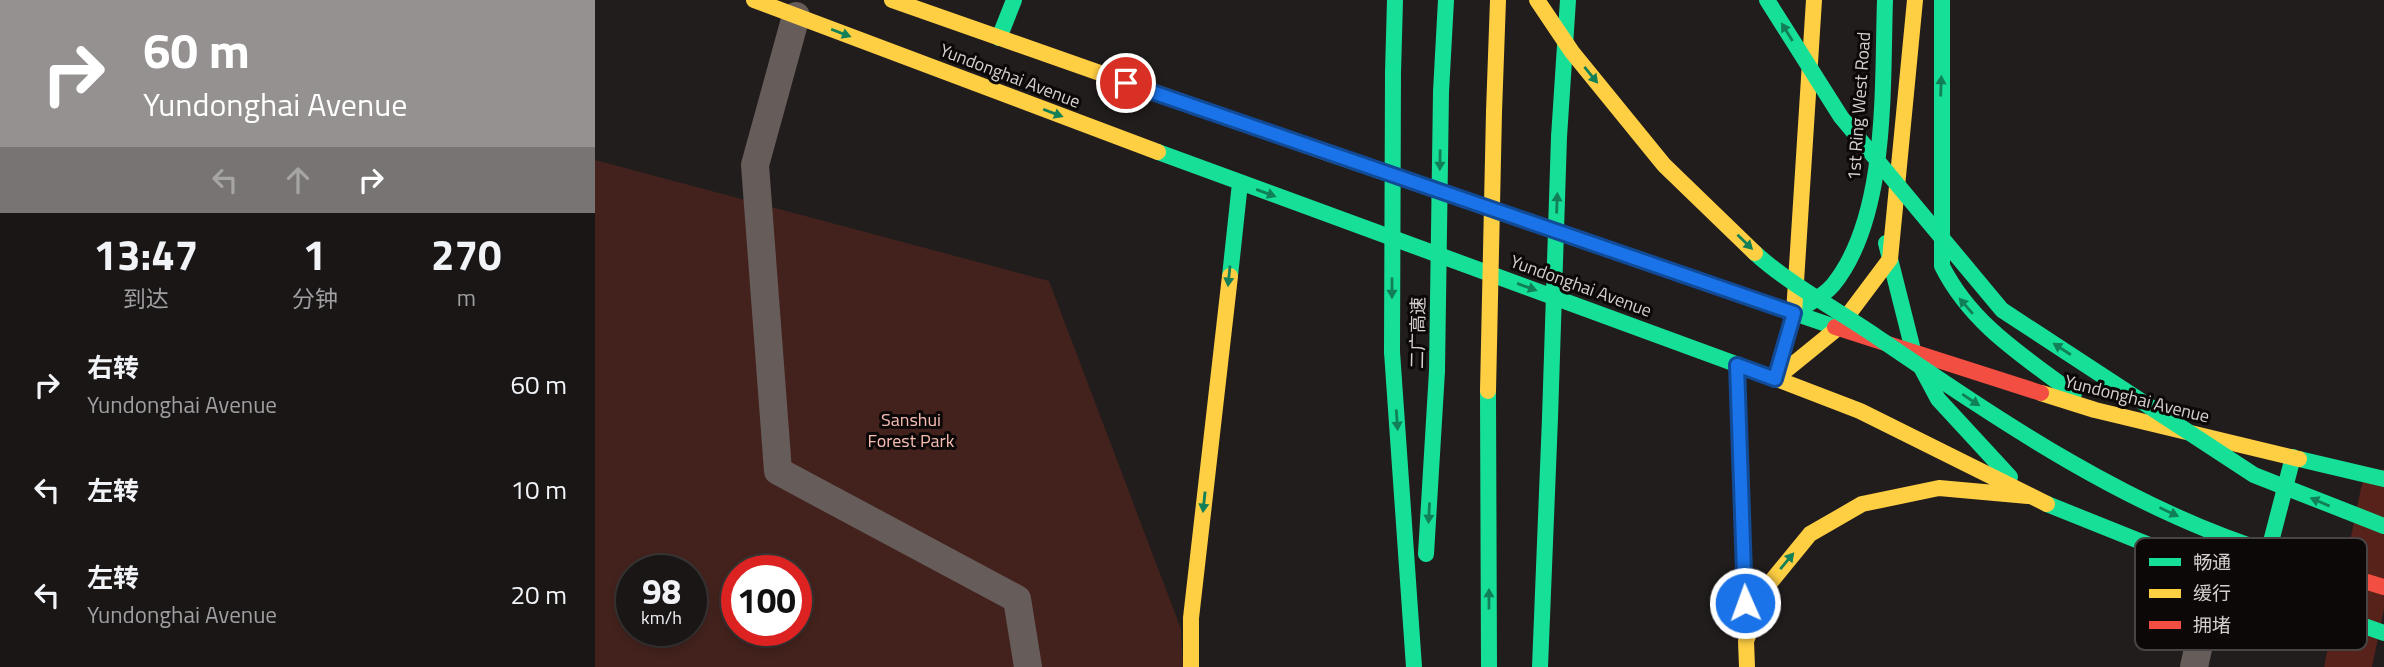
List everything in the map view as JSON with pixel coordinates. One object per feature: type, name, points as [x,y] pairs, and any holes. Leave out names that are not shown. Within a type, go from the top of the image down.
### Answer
[{"type":"main road","name":"Yundonghai Avenue","points":[[754,0],[1240,183],[1860,411],[2028,496],[2135,539]]},
{"type":"main road","name":"Yundonghai Avenue","points":[[892,0],[1914,354],[2095,410],[2384,479]]},
{"type":"main road","points":[[999,38],[1014,0]]},
{"type":"main road","points":[[1395,0],[1392,352],[1414,667]]},
{"type":"main road","name":"二广高速","points":[[1420,667],[1437,371],[1441,92],[1446,0]]},
{"type":"main road","points":[[1489,667],[1488,391],[1497,0]]},
{"type":"main road","points":[[1537,0],[1572,52],[1664,165],[1762,259],[2019,433],[2112,486],[2224,538]]},
{"type":"main road","points":[[1540,667],[1559,137],[1568,0]]},
{"type":"main road","points":[[1767,0],[1841,117],[2002,310],[2254,475],[2384,526]]},
{"type":"main road","points":[[1775,379],[1794,313],[1814,0]]},
{"type":"main road","name":"1st Ring West Road","points":[[1794,313],[1832,285],[1851,254],[1874,186],[1885,0]]},
{"type":"main road","points":[[1775,379],[1839,327],[1890,259],[1915,0]]},
{"type":"main road","points":[[1942,0],[1942,265],[1961,301],[1983,324],[2095,410]]},
{"type":"main road","points":[[1191,667],[1191,618],[1240,183]]},
{"type":"main road","points":[[1874,186],[1914,354],[1938,399],[2028,496]]},
{"type":"main road","points":[[1737,365],[1747,667]]},
{"type":"main road","points":[[2272,538],[2293,457]]},
{"type":"main road","points":[[1746,641],[1769,584],[1810,534],[1862,503],[1939,488],[2028,496]]},
{"type":"main road","points":[[2367,582],[2384,587]]},
{"type":"main road","name":"Yundonghai Avenue","points":[[2367,627],[2384,633]]},
{"type":"street","points":[[796,16],[755,164],[778,471],[1017,600],[1028,667]]},
{"type":"green space","name":"Sanshui Forest Park","points":[[595,160],[1049,281],[1181,629],[1183,667],[595,667]]},
{"type":"waterway","points":[[2367,575],[2384,493]]},
{"type":"waterway","points":[[2348,667],[2352,650]]},
{"type":"traffic: fast","points":[[999,38],[1014,0]]},
{"type":"traffic: fast","points":[[1393,73],[1395,0]]},
{"type":"traffic: fast","points":[[1441,92],[1446,0]]},
{"type":"traffic: fast","points":[[1559,137],[1568,0]]},
{"type":"traffic: fast","points":[[1767,0],[1841,117],[2002,310],[2254,475],[2384,526]]},
{"type":"traffic: fast","points":[[1794,313],[1820,297],[1833,285],[1851,256],[1864,223],[1879,148],[1885,0]]},
{"type":"traffic: fast","points":[[1942,0],[1942,266],[1954,287],[1983,322],[2017,352],[2074,394]]},
{"type":"traffic: fast","points":[[1392,352],[1393,73]]},
{"type":"traffic: fast","points":[[1437,371],[1441,92]]},
{"type":"traffic: fast","points":[[1550,418],[1559,137]]},
{"type":"traffic: fast","points":[[1158,152],[1774,378]]},
{"type":"traffic: fast","points":[[1333,155],[1835,327]]},
{"type":"traffic: fast","points":[[1230,276],[1240,183]]},
{"type":"traffic: fast","points":[[1886,243],[1914,354],[1938,399],[2010,477]]},
{"type":"traffic: fast","points":[[1755,253],[1799,286],[2067,460],[2167,512],[2230,538]]},
{"type":"traffic: fast","points":[[1392,352],[1414,667]]},
{"type":"traffic: fast","points":[[1737,365],[1746,625]]},
{"type":"traffic: fast","points":[[1426,554],[1437,371]]},
{"type":"traffic: fast","points":[[1488,391],[1489,667]]},
{"type":"traffic: fast","points":[[1540,667],[1550,418]]},
{"type":"traffic: fast","points":[[2272,538],[2293,457]]},
{"type":"traffic: fast","points":[[2299,459],[2384,479]]},
{"type":"traffic: fast","points":[[2047,504],[2135,539]]},
{"type":"traffic: fast","points":[[2367,627],[2384,633]]},
{"type":"traffic: slow","points":[[754,0],[1158,152]]},
{"type":"traffic: slow","points":[[892,0],[1333,155]]},
{"type":"traffic: slow","points":[[1494,112],[1498,0]]},
{"type":"traffic: slow","points":[[1537,0],[1572,52],[1664,165],[1755,253]]},
{"type":"traffic: slow","points":[[1775,379],[1794,313],[1814,0]]},
{"type":"traffic: slow","points":[[1775,379],[1839,327],[1890,259],[1915,0]]},
{"type":"traffic: slow","points":[[1488,391],[1494,112]]},
{"type":"traffic: slow","points":[[1191,667],[1191,618],[1230,276]]},
{"type":"traffic: slow","points":[[1774,378],[1860,411],[2047,504]]},
{"type":"traffic: slow","points":[[2041,393],[2095,410],[2299,459]]},
{"type":"traffic: slow","points":[[1747,667],[1746,641],[1769,584],[1810,534],[1862,504],[1939,488],[2028,496]]},
{"type":"traffic: jam","points":[[1835,327],[2041,393]]},
{"type":"traffic: jam","points":[[2367,582],[2384,587]]},
{"type":"route","points":[[1126,83],[1794,313],[1775,379],[1737,365],[1745,603]]}]
